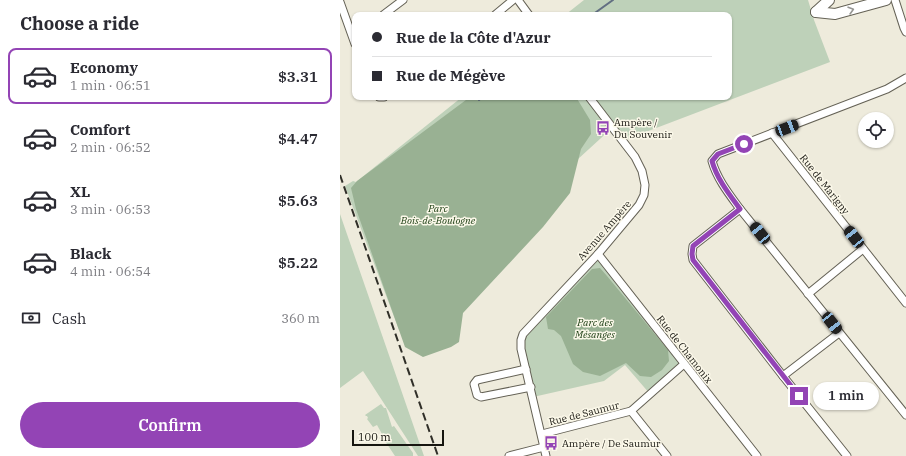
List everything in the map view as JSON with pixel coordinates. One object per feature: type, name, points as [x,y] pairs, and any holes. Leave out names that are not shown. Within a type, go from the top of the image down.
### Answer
[{"type":"street","points":[[387,12],[403,0]]},
{"type":"street","points":[[499,12],[513,0]]},
{"type":"street","points":[[518,0],[528,12]]},
{"type":"street","points":[[829,0],[816,12],[835,14],[886,0]]},
{"type":"street","points":[[896,0],[906,32]]},
{"type":"street","points":[[340,2],[352,34]]},
{"type":"street","points":[[906,78],[887,89],[718,154],[712,161],[714,170],[740,209],[906,415]]},
{"type":"street","name":"Avenue Ampère","points":[[546,456],[521,349],[523,334],[598,254],[639,205],[644,195],[645,185],[642,171],[635,157],[591,100]]},
{"type":"street","name":"Rue de Marigny","points":[[772,133],[906,303]]},
{"type":"street","points":[[740,209],[693,246],[693,260],[847,456]]},
{"type":"street","points":[[808,294],[863,249]]},
{"type":"street","name":"Rue de Chamonix","points":[[598,254],[757,456]]},
{"type":"street","points":[[783,376],[839,332]]},
{"type":"street","name":"Rue de Saumur","points":[[542,434],[631,411],[684,364]]},
{"type":"street","points":[[526,369],[477,380],[474,384],[477,395],[481,397],[531,387]]},
{"type":"street","points":[[631,411],[667,456]]},
{"type":"street","points":[[509,456],[544,447]]},
{"type":"green space","name":"Parc Bois-de-Boulogne","points":[[584,0],[808,0],[830,62],[732,99],[732,12],[569,12]]},
{"type":"green space","name":"Parc Bois-de-Boulogne","points":[[458,100],[730,100],[622,141],[612,128],[566,170],[456,316],[399,330],[345,186],[353,181],[356,182]]},
{"type":"green space","name":"Parc Bois-de-Boulogne","points":[[466,100],[578,100],[590,120],[591,134],[581,149],[570,193],[543,227],[463,313],[459,342],[451,347],[423,357],[405,347],[356,209],[351,188],[357,181]]},
{"type":"green space","points":[[340,214],[424,456],[418,456],[363,371],[340,388]]},
{"type":"green space","name":"Parc des Mésanges","points":[[598,254],[684,364],[650,394],[625,365],[604,381],[533,397],[521,349],[523,334]]},
{"type":"green space","points":[[600,268],[668,350],[669,361],[662,370],[651,377],[640,376],[626,363],[600,376],[583,372],[573,364],[561,336],[554,330],[548,329],[546,317],[592,269]]},
{"type":"green space","points":[[381,404],[384,408],[386,408],[392,427],[394,426],[413,453],[413,456],[395,456],[381,435],[382,434],[377,425],[373,427],[367,419],[367,416],[365,415]]},
{"type":"waterway","points":[[596,12],[613,0]]},
{"type":"railway","points":[[340,175],[438,456]]},
{"type":"place","name":"Ampère / Du Souvenir","points":[[603,128]]},
{"type":"place","name":"Ampère / De Saumur","points":[[551,443]]},
{"type":"route","points":[[744,144],[718,154],[712,161],[714,170],[740,209],[693,246],[693,260],[799,396]]}]
